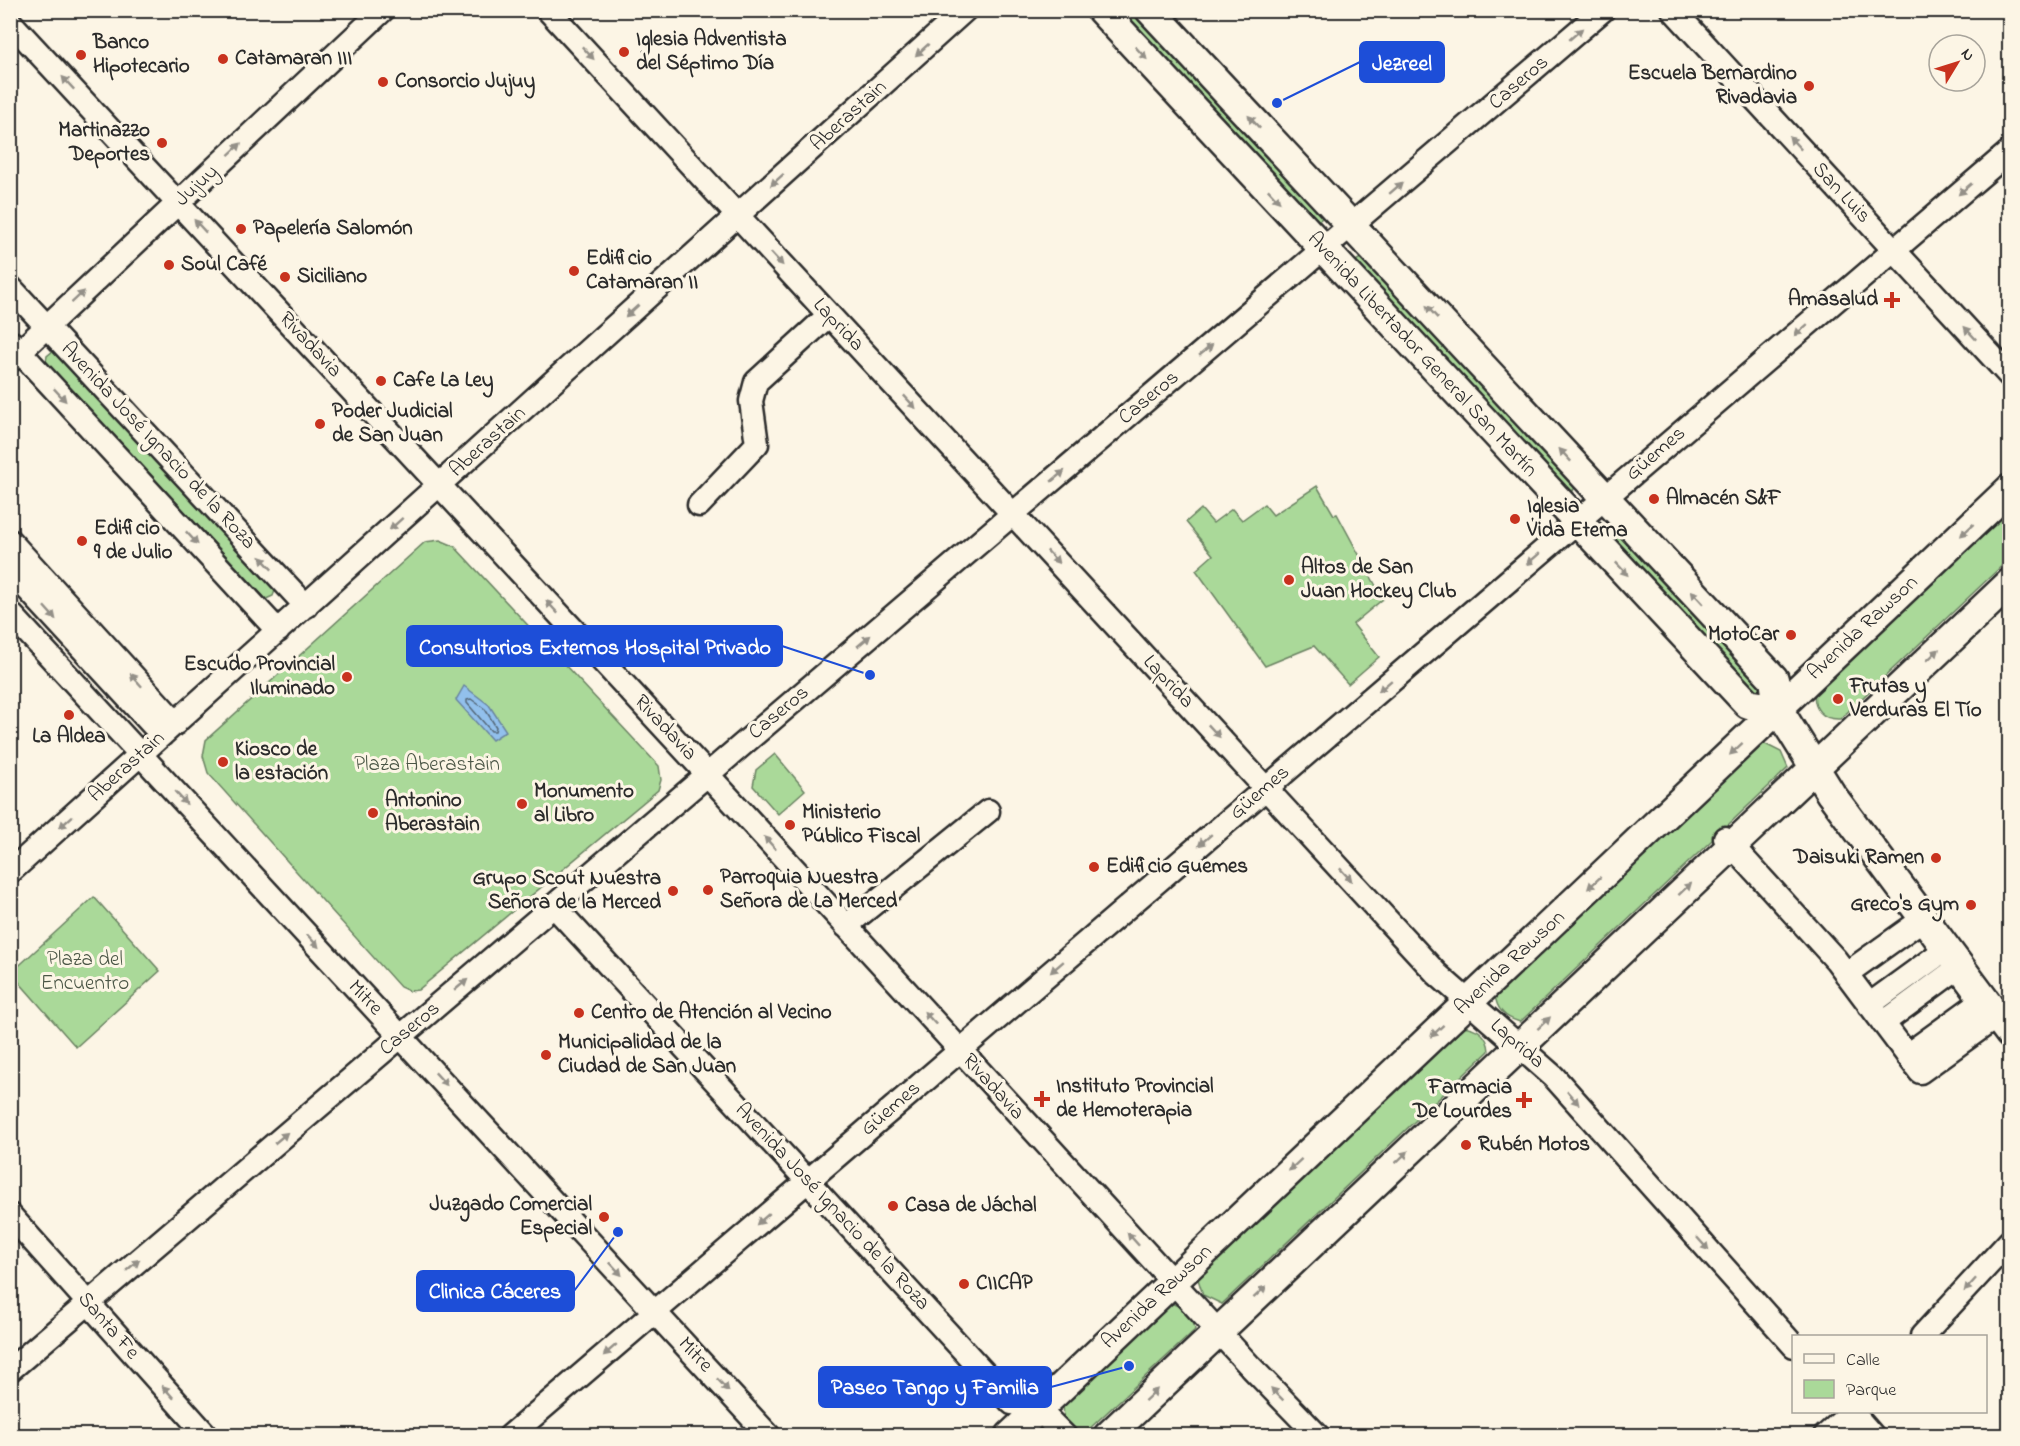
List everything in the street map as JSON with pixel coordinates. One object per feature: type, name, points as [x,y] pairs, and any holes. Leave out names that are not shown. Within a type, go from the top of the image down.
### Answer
[{"type":"main road","name":"Avenida Libertador General San Martín","points":[[1101,10],[1748,704],[1778,709]]},
{"type":"main road","name":"Avenida Libertador General San Martín","points":[[1150,10],[1774,679],[1778,709],[1814,767],[1958,966]]},
{"type":"main road","name":"Avenida Rawson","points":[[1020,1422],[1172,1282],[2010,489]]},
{"type":"main road","points":[[1108,1436],[1519,1046],[1728,842],[1814,767],[2010,583]]},
{"type":"street","name":"Jujuy","points":[[14,352],[47,326],[383,10]]},
{"type":"street","name":"Laprida","points":[[548,10],[1437,974],[1554,1077],[1792,1344]]},
{"type":"street","name":"Aberastain","points":[[10,872],[965,10]]},
{"type":"street","name":"Caseros","points":[[10,1370],[1603,10]]},
{"type":"street","name":"San Luis","points":[[1673,10],[2010,376]]},
{"type":"street","name":"Rivadavia","points":[[10,22],[708,775],[1218,1332],[1318,1436]]},
{"type":"street","name":"Güemes","points":[[510,1436],[2010,151]]},
{"type":"street","name":"Avenida José Ignacio de la Roza","points":[[10,287],[306,606]]},
{"type":"street","points":[[699,505],[758,444],[751,401],[756,382],[829,315]]},
{"type":"street","name":"Avenida José Ignacio de la Roza","points":[[14,352],[278,631]]},
{"type":"street","points":[[10,541],[169,729]]},
{"type":"street","points":[[10,570],[169,729]]},
{"type":"street","name":"Mitre","points":[[10,613],[769,1436]]},
{"type":"street","points":[[846,926],[988,811]]},
{"type":"street","points":[[1728,842],[1873,1009],[1920,1072],[1958,966]]},
{"type":"street","name":"Avenida José Ignacio de la Roza","points":[[554,906],[807,1181],[1020,1422],[1065,1436]]},
{"type":"street","points":[[1873,1009],[1958,966]]},
{"type":"street","points":[[1873,1009],[1958,966]]},
{"type":"street","points":[[1873,1009],[1958,966]]},
{"type":"street","name":"Santa Fe","points":[[10,1215],[207,1436]]},
{"type":"street","points":[[1923,1335],[2010,1241]]},
{"type":"street","points":[[1825,1436],[1851,1413]]},
{"type":"street","points":[[1853,1413],[1873,1436]]},
{"type":"green space","points":[[1115,11],[1135,11],[1323,212],[1321,219],[1316,222]]},
{"type":"green space","points":[[1364,256],[1577,486],[1570,493],[1354,262]]},
{"type":"green space","points":[[56,351],[276,588],[273,596],[266,599],[46,362],[47,356]]},
{"type":"green space","name":"Altos de San Juan Hockey Club","points":[[1317,486],[1334,515],[1337,514],[1383,599],[1353,624],[1379,657],[1348,684],[1314,646],[1265,666],[1196,570],[1213,555],[1186,522],[1201,509],[1213,523],[1232,509],[1242,520],[1264,504],[1273,515]]},
{"type":"green space","points":[[2009,507],[2009,559],[1840,719],[1823,715],[1815,703],[1815,691]]},
{"type":"green space","points":[[1617,532],[1763,683],[1760,691],[1755,693],[1611,537]]},
{"type":"green space","name":"Plaza Aberastain","points":[[440,540],[454,546],[659,766],[661,780],[658,790],[418,990],[409,991],[400,987],[208,773],[203,756],[206,740],[425,542]]},
{"type":"green space","points":[[1761,742],[1781,752],[1788,768],[1520,1022],[1502,1012],[1495,994]]},
{"type":"green space","points":[[775,754],[805,790],[778,814],[753,786],[756,770]]},
{"type":"green space","name":"Plaza del Encuentro","points":[[94,897],[160,971],[76,1047],[11,973]]},
{"type":"green space","points":[[1461,1026],[1481,1033],[1489,1051],[1222,1304],[1203,1295],[1197,1276]]},
{"type":"green space","points":[[1168,1303],[1186,1312],[1195,1330],[1087,1431],[1074,1430],[1064,1421],[1063,1403]]},
{"type":"water","points":[[464,686],[489,705],[506,731],[492,740],[456,700]]},
{"type":"place","name":"Iglesia Adventista del Séptimo Día","points":[[624,52]]},
{"type":"place","name":"Banco Hipotecario","points":[[81,55]]},
{"type":"place","name":"Catamaran III","points":[[223,59]]},
{"type":"place","name":"Consorcio Jujuy","points":[[383,82]]},
{"type":"place","name":"Escuela Bernardino Rivadavia","points":[[1809,86]]},
{"type":"place","name":"Jezreel","points":[[1277,103]]},
{"type":"place","name":"Martinazzo Deportes","points":[[162,143]]},
{"type":"place","name":"Papelería Salomón","points":[[241,229]]},
{"type":"place","name":"Soul Café","points":[[169,265]]},
{"type":"place","name":"Edificio Catamaran II","points":[[574,271]]},
{"type":"place","name":"Siciliano","points":[[285,277]]},
{"type":"place","name":"Amasalud","points":[[1892,300]]},
{"type":"place","name":"Cafe La Ley","points":[[381,381]]},
{"type":"place","name":"Poder Judicial de San Juan","points":[[320,424]]},
{"type":"place","name":"Almacén S&F","points":[[1654,499]]},
{"type":"place","name":"Iglesia Vida Eterna","points":[[1515,519]]},
{"type":"place","name":"Edificio 9 de Julio","points":[[82,541]]},
{"type":"place","name":"Altos de San Juan Hockey Club","points":[[1289,580]]},
{"type":"place","name":"MotoCar","points":[[1791,635]]},
{"type":"place","name":"Consultorios Externos Hospital Privado","points":[[870,675]]},
{"type":"place","name":"Escudo Provincial Iluminado","points":[[347,677]]},
{"type":"place","name":"Frutas y Verduras El Tío","points":[[1838,699]]},
{"type":"place","name":"La Aldea","points":[[69,715]]},
{"type":"place","name":"Kiosco de la estación","points":[[223,762]]},
{"type":"place","name":"Monumento al Libro","points":[[522,804]]},
{"type":"place","name":"Antonino Aberastain","points":[[373,813]]},
{"type":"place","name":"Ministerio Público Fiscal","points":[[790,825]]},
{"type":"place","name":"Daisuki Ramen","points":[[1936,858]]},
{"type":"place","name":"Edificio Guemes","points":[[1094,867]]},
{"type":"place","name":"Parroquia Nuestra Señora de La Merced","points":[[708,890]]},
{"type":"place","name":"Grupo Scout Nuestra Señora de la Merced","points":[[673,891]]},
{"type":"place","name":"Greco's Gym","points":[[1971,905]]},
{"type":"place","name":"Centro de Atención al Vecino","points":[[579,1013]]},
{"type":"place","name":"Municipalidad de la Ciudad de San Juan","points":[[546,1055]]},
{"type":"place","name":"Instituto Provincial de Hemoterapia","points":[[1042,1099]]},
{"type":"place","name":"Farmacia De Lourdes","points":[[1524,1100]]},
{"type":"place","name":"Rubén Motos","points":[[1466,1145]]},
{"type":"place","name":"Casa de Jáchal","points":[[893,1206]]},
{"type":"place","name":"Juzgado Comercial Especial","points":[[604,1217]]},
{"type":"place","name":"Clinica Cáceres","points":[[618,1232]]},
{"type":"place","name":"CIICAP","points":[[964,1284]]},
{"type":"place","name":"Paseo Tango y Familia","points":[[1129,1366]]}]
